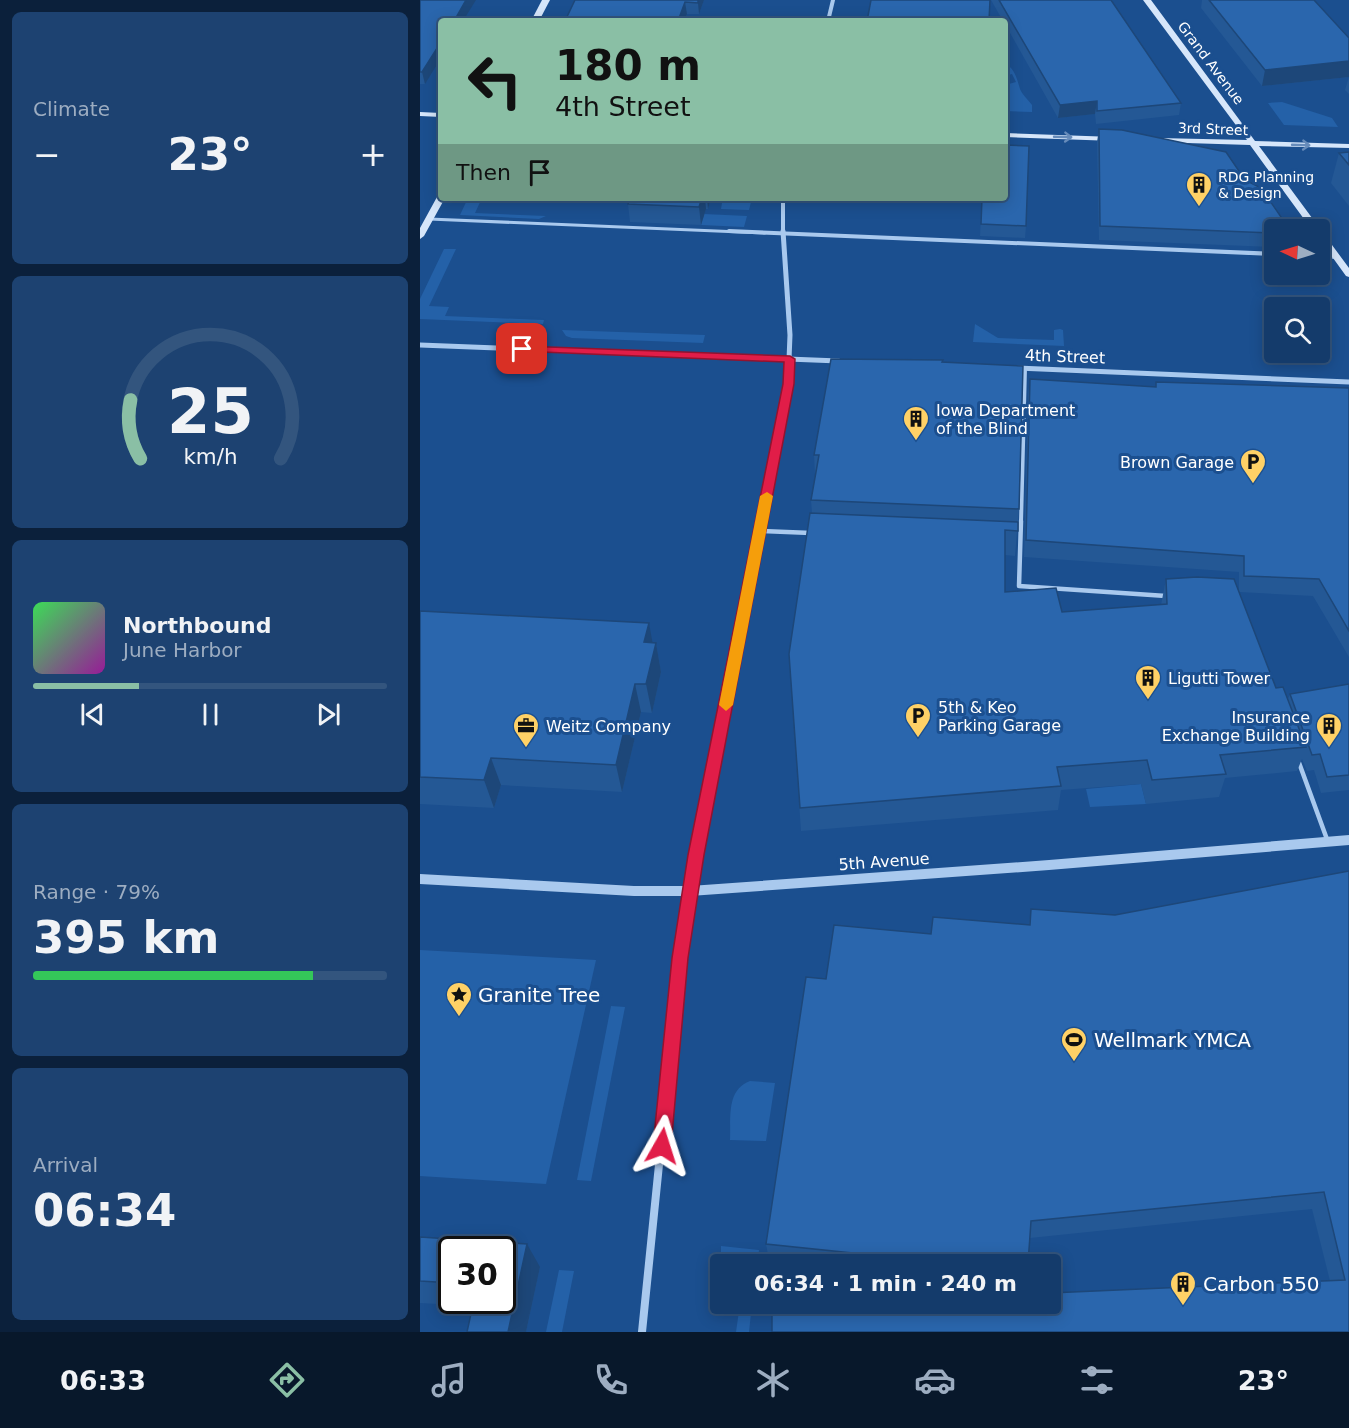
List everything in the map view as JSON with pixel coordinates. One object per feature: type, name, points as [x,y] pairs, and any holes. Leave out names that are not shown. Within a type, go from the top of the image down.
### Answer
[{"type":"main road","points":[[537,18],[546,0]]},
{"type":"main road","name":"Grand Avenue","points":[[1147,0],[1309,219]]},
{"type":"main road","points":[[420,114],[438,115]]},
{"type":"main road","points":[[1008,135],[1128,139]]},
{"type":"main road","name":"3rd Street","points":[[1149,140],[1349,146]]},
{"type":"main road","points":[[420,236],[439,201]]},
{"type":"main road","points":[[1330,248],[1349,274]]},
{"type":"street","points":[[829,18],[833,0]]},
{"type":"street","points":[[642,1332],[680,958],[690,891],[788,384],[790,359],[783,201]]},
{"type":"street","points":[[420,345],[850,361]]},
{"type":"street","name":"4th Street","points":[[1013,368],[1349,382]]},
{"type":"street","name":"5th Avenue","points":[[420,879],[634,891],[690,891],[758,888],[1349,840]]},
{"type":"lane","points":[[429,219],[1264,254]]},
{"type":"lane","points":[[1330,257],[1337,257]]},
{"type":"lane","points":[[1025,368],[1019,586],[1169,596]]},
{"type":"lane","points":[[760,531],[815,534]]},
{"type":"lane","points":[[1009,543],[1020,543]]},
{"type":"lane","points":[[1296,755],[1328,842]]},
{"type":"shaded area","points":[[1008,65],[1017,78],[1021,91],[1032,105],[1032,112],[1008,111],[1008,84],[1016,82],[1012,74],[1008,75]]},
{"type":"shaded area","points":[[1282,102],[1332,118],[1338,127],[1284,125],[1268,103]]},
{"type":"shaded area","points":[[467,201],[481,201],[475,213],[546,216],[539,219],[460,215]]},
{"type":"shaded area","points":[[751,201],[749,210],[721,209],[722,203],[710,202]]},
{"type":"shaded area","points":[[704,214],[747,216],[744,227],[701,225]]},
{"type":"shaded area","points":[[444,249],[456,249],[429,306],[449,307],[445,316],[544,320],[543,324],[420,319],[420,299]]},
{"type":"shaded area","points":[[975,324],[998,338],[1054,340],[1054,330],[1060,329],[1063,330],[1064,346],[973,342]]},
{"type":"shaded area","points":[[562,330],[705,335],[703,343],[572,338],[566,336]]},
{"type":"shaded area","points":[[1141,784],[1146,804],[1090,807],[1086,789]]},
{"type":"shaded area","points":[[420,950],[596,960],[546,1184],[420,1176]]},
{"type":"shaded area","points":[[611,1006],[625,1007],[591,1181],[577,1180]]},
{"type":"shaded area","points":[[750,1081],[775,1083],[766,1141],[730,1140],[730,1114],[733,1098],[742,1085]]},
{"type":"shaded area","points":[[721,1246],[759,1250],[758,1254],[721,1254]]},
{"type":"shaded area","points":[[559,1270],[574,1271],[562,1332],[546,1332]]},
{"type":"shaded area","points":[[739,1314],[751,1314],[749,1332],[736,1332]]},
{"type":"building","points":[[420,0],[466,0],[456,18],[438,18],[438,47],[420,72]]},
{"type":"building","points":[[575,0],[698,0],[698,3],[685,2],[679,18],[566,18]]},
{"type":"building","points":[[871,0],[990,0],[989,18],[868,18]]},
{"type":"building","points":[[999,0],[1111,0],[1181,103],[1097,111],[1097,101],[1060,105]]},
{"type":"building","points":[[1209,0],[1314,0],[1349,38],[1349,61],[1265,70]]},
{"type":"building","points":[[1099,129],[1122,130],[1226,152],[1245,180],[1261,188],[1282,219],[1264,219],[1264,233],[1100,226]]},
{"type":"building","points":[[1008,145],[1029,146],[1026,226],[981,224],[982,201],[1008,201]]},
{"type":"building","points":[[1349,152],[1349,165],[1339,153]]},
{"type":"building","points":[[629,201],[701,201],[699,207],[628,204]]},
{"type":"building","name":"Iowa Department of the Blind","points":[[831,359],[943,360],[942,362],[1023,366],[1019,509],[811,500],[819,455],[814,455]]},
{"type":"building","points":[[1030,379],[1156,387],[1156,382],[1349,388],[1349,631],[1319,579],[1244,576],[1244,556],[1026,540]]},
{"type":"building","points":[[810,513],[1018,522],[1018,531],[1005,530],[1005,592],[1056,588],[1062,612],[1167,604],[1166,579],[1197,577],[1234,579],[1276,688],[1283,687],[1306,747],[1220,755],[1226,774],[1152,780],[1147,760],[1057,767],[1061,786],[800,808],[789,654]]},
{"type":"building","name":"Weitz Company","points":[[420,611],[649,623],[644,642],[656,643],[646,684],[635,684],[616,765],[491,758],[484,780],[420,777]]},
{"type":"building","name":"Insurance Exchange Building","points":[[1349,684],[1349,775],[1327,777],[1320,754],[1312,755],[1290,694]]},
{"type":"building","name":"Wellmark YMCA","points":[[1349,871],[1349,1332],[772,1332],[772,1314],[1061,1314],[1061,1293],[1345,1280],[1324,1192],[1031,1221],[1029,1254],[862,1254],[766,1244],[806,977],[826,979],[834,925],[931,934],[933,917],[1030,925],[1031,909],[1115,915]]},
{"type":"building","points":[[420,1237],[438,1238],[438,1282],[420,1281]]},
{"type":"building","points":[[516,1243],[527,1244],[516,1295]]},
{"type":"building","points":[[471,1314],[512,1314],[508,1332],[467,1332]]},
{"type":"slow traffic","points":[[726,705],[767,496]]},
{"type":"place","name":"RDG Planning & Design","points":[[1199,208]]},
{"type":"place","name":"Iowa Department of the Blind","points":[[916,442]]},
{"type":"place","name":"Brown Garage","points":[[1253,485]]},
{"type":"place","name":"Ligutti Tower","points":[[1148,701]]},
{"type":"place","name":"5th & Keo Parking Garage","points":[[918,739]]},
{"type":"place","name":"Weitz Company","points":[[526,749]]},
{"type":"place","name":"Insurance Exchange Building","points":[[1329,749]]},
{"type":"place","name":"Granite Tree","points":[[459,1018]]},
{"type":"place","name":"Wellmark YMCA","points":[[1074,1063]]},
{"type":"place","name":"Carbon 550","points":[[1183,1307]]},
{"type":"route","points":[[522,349],[790,359],[788,384],[696,855],[680,958],[662,1146]]}]
